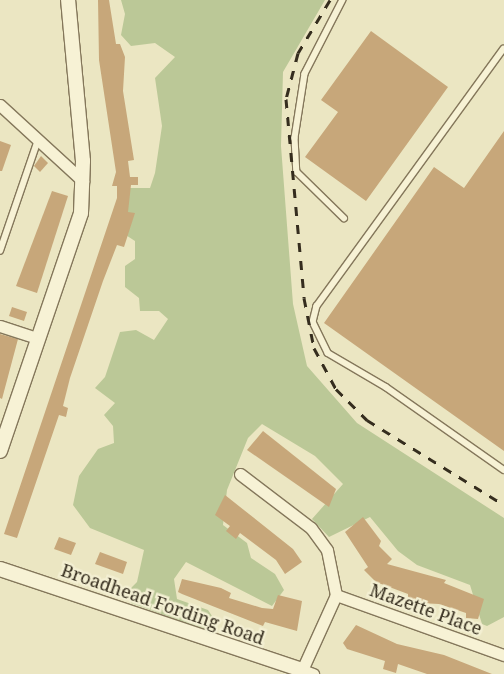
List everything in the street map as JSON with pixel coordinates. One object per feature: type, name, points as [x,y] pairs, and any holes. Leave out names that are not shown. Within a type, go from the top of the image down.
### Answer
[{"type":"street","points":[[0,451],[81,213],[83,181],[68,0]]},
{"type":"street","points":[[0,105],[37,143],[83,181]]},
{"type":"street","points":[[0,326],[38,338]]},
{"type":"street","points":[[240,474],[311,528],[327,550],[336,595],[306,673]]},
{"type":"street","name":"Broadhead Fording Road","points":[[0,568],[306,673]]},
{"type":"street","name":"Mazette Place","points":[[336,595],[504,655]]},
{"type":"lane","points":[[343,0],[305,74],[295,138],[297,172],[344,218]]},
{"type":"lane","points":[[504,48],[317,306],[313,322],[328,353],[386,387],[504,470]]},
{"type":"lane","points":[[0,252],[37,143]]},
{"type":"green space","points":[[121,0],[325,0],[283,72],[281,146],[293,304],[307,366],[357,423],[504,518],[504,617],[487,626],[482,624],[470,585],[417,565],[398,551],[370,517],[329,537],[312,519],[343,484],[315,456],[262,424],[248,438],[227,490],[223,525],[247,543],[251,558],[275,574],[284,590],[272,606],[186,562],[174,579],[177,599],[208,610],[214,619],[205,630],[131,603],[127,592],[137,582],[144,550],[90,528],[73,505],[79,476],[98,449],[114,443],[113,426],[104,415],[115,403],[95,388],[105,377],[120,332],[136,330],[154,340],[168,319],[159,311],[140,311],[139,298],[125,287],[125,266],[135,259],[135,241],[118,230],[126,188],[150,188],[155,173],[162,126],[155,78],[175,57],[155,43],[131,46],[121,35],[125,14]]},
{"type":"building","points":[[98,0],[109,0],[116,44],[120,44],[125,57],[123,91],[134,160],[128,161],[130,177],[138,177],[138,185],[131,185],[128,212],[135,213],[124,247],[117,245],[103,281],[70,378],[63,406],[68,408],[66,417],[59,415],[17,538],[4,534],[117,198],[117,186],[112,186],[116,172],[99,60]]},
{"type":"building","points":[[371,31],[448,87],[366,201],[305,157],[338,112],[321,100]]},
{"type":"building","points":[[504,131],[504,451],[324,323],[434,167],[464,188]]},
{"type":"building","points":[[0,141],[11,145],[2,171],[0,171]]},
{"type":"building","points":[[41,156],[48,163],[40,172],[34,166]]},
{"type":"building","points":[[52,191],[68,196],[37,293],[16,286]]},
{"type":"building","points":[[12,307],[27,312],[24,321],[9,316]]},
{"type":"building","points":[[0,334],[18,339],[2,399],[0,398]]},
{"type":"building","points":[[263,431],[336,489],[329,507],[247,450]]},
{"type":"building","points":[[225,495],[293,549],[302,562],[285,574],[276,560],[240,533],[236,539],[226,531],[230,526],[215,515]]},
{"type":"building","points":[[363,517],[381,541],[379,546],[392,559],[387,564],[446,580],[444,583],[484,599],[478,619],[466,618],[466,613],[439,604],[419,603],[408,600],[408,594],[376,582],[364,570],[368,567],[345,532]]},
{"type":"building","points":[[59,537],[76,543],[71,555],[54,549]]},
{"type":"building","points":[[100,552],[127,562],[123,574],[95,564]]},
{"type":"building","points":[[182,579],[221,588],[231,593],[229,598],[262,608],[273,609],[278,595],[302,601],[297,631],[265,622],[263,626],[182,594],[178,592]]},
{"type":"building","points":[[356,625],[397,644],[444,655],[492,674],[427,674],[398,664],[396,673],[383,669],[385,661],[347,649],[343,643]]},
{"type":"railway","points":[[330,0],[298,53],[286,99],[304,298],[314,348],[336,389],[367,420],[504,505]]}]
